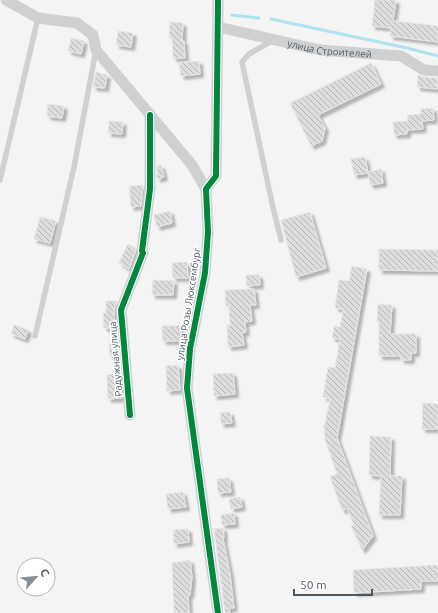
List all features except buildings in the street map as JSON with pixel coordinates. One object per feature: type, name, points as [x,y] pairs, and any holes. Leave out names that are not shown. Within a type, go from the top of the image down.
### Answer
[{"type":"street","points":[[6,0],[38,18],[77,22],[93,35],[96,50],[192,165],[206,189],[216,176],[218,0]]},
{"type":"street","name":"улица Строителей","points":[[218,28],[320,50],[401,56],[424,70],[438,70]]},
{"type":"street","name":"Радужная улица","points":[[130,415],[121,310],[143,253],[142,251],[150,190],[150,116]]},
{"type":"street","name":"улица Розы Люксембург","points":[[206,189],[208,232],[205,273],[190,349],[187,388],[218,613]]},
{"type":"lane","points":[[0,180],[38,18]]},
{"type":"lane","points":[[274,40],[249,54],[242,62],[272,203],[282,240]]},
{"type":"lane","points":[[35,336],[74,167],[96,50]]},
{"type":"waterway","points":[[232,15],[259,18]]},
{"type":"waterway","points":[[271,19],[438,56]]},
{"type":"cycle path","points":[[218,0],[216,176],[206,189],[208,232],[205,273],[190,349],[187,388],[218,613]]},
{"type":"cycle path","points":[[130,415],[121,310],[143,253],[142,251],[150,189],[150,115]]}]
